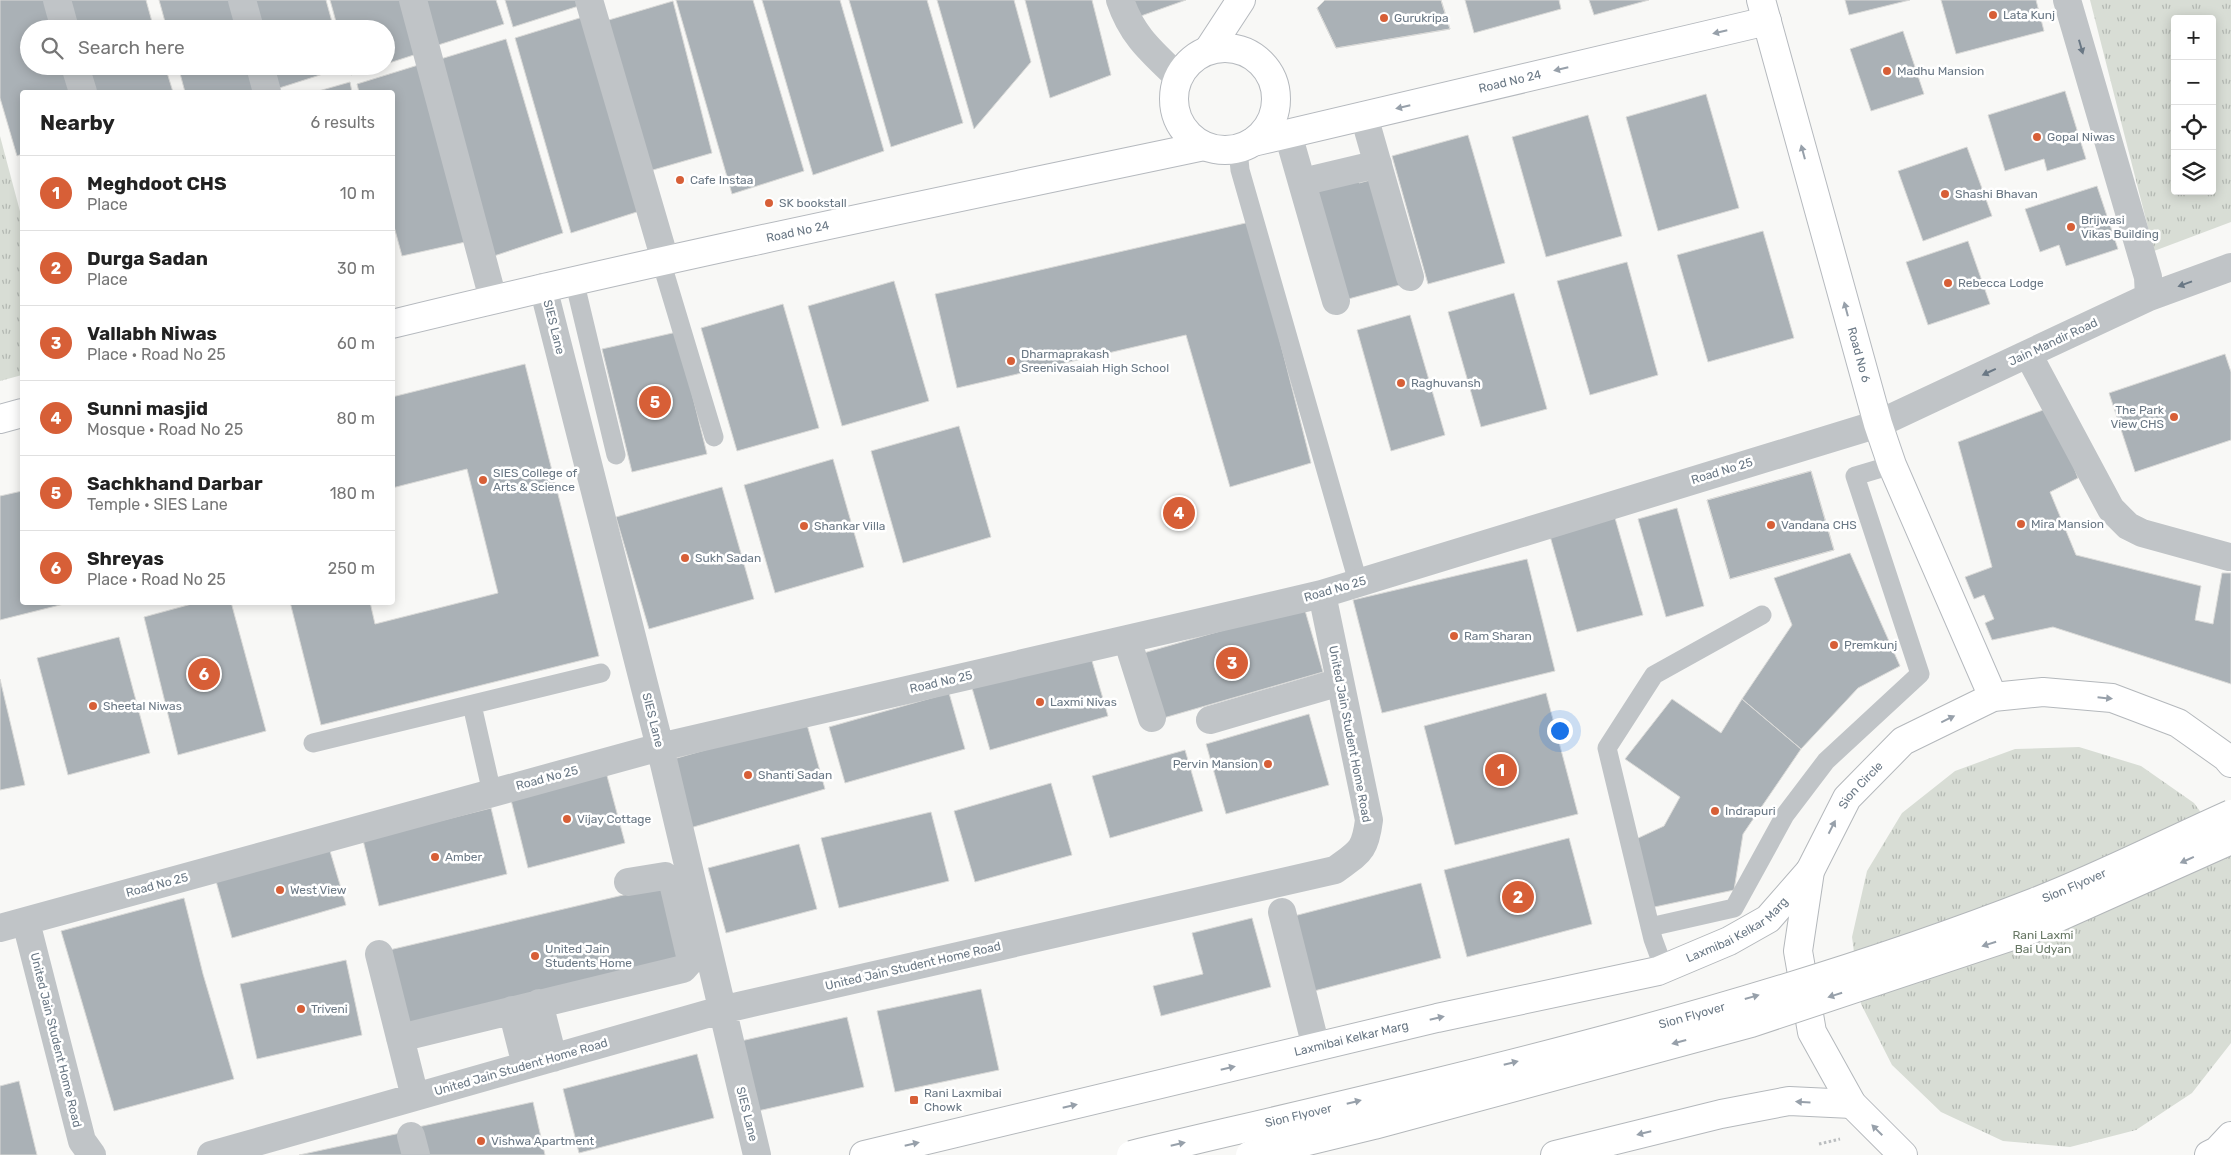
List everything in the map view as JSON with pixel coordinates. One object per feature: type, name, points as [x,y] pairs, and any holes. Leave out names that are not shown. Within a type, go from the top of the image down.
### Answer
[{"type":"main road","points":[[1210,49],[1241,0]]},
{"type":"main road","name":"Road No 24","points":[[1246,146],[1764,10]]},
{"type":"main road","name":"Road No 6","points":[[1764,10],[1878,424],[1892,465],[1992,697]]},
{"type":"main road","points":[[1227,47],[1242,50],[1257,59],[1268,71],[1275,85],[1276,102],[1273,117],[1265,132],[1246,146],[1222,150],[1204,146],[1190,137],[1178,122],[1173,105],[1174,87],[1178,78],[1181,71],[1193,58],[1210,49],[1227,47]]},
{"type":"main road","name":"Road No 24","points":[[395,323],[543,286],[1204,146]]},
{"type":"main road","points":[[0,419],[20,414]]},
{"type":"main road","name":"Sion Circle","points":[[1903,1155],[1852,1104],[1812,1032],[1798,951],[1810,871],[1847,798],[1903,741],[1992,697],[2043,692],[2112,698],[2178,723],[2229,759]]},
{"type":"main road","name":"Sion Flyover","points":[[1131,1155],[1344,1105],[1646,1029],[1835,973],[2036,902],[2231,814]]},
{"type":"main road","name":"Sion Flyover","points":[[1250,1155],[1374,1125],[1751,1022],[2030,930],[2231,840]]},
{"type":"main road","name":"Laxmibai Kelkar Marg","points":[[864,1155],[1437,1018],[1664,969],[1729,941],[1768,919],[1810,871]]},
{"type":"main road","points":[[1554,1155],[1721,1114],[1789,1101],[1852,1104]]},
{"type":"main road","points":[[2210,1155],[2217,1151],[2231,1136]]},
{"type":"street","points":[[57,0],[63,20]]},
{"type":"street","points":[[242,0],[248,20]]},
{"type":"street","points":[[413,0],[493,299]]},
{"type":"street","points":[[589,0],[663,260]]},
{"type":"street","points":[[1120,0],[1126,19],[1142,42],[1178,78]]},
{"type":"street","points":[[2067,0],[2148,278],[2149,297]]},
{"type":"street","points":[[78,75],[82,90]]},
{"type":"street","points":[[262,75],[266,90]]},
{"type":"street","points":[[1364,116],[1410,277]]},
{"type":"street","points":[[1288,134],[1336,301]]},
{"type":"street","points":[[1302,182],[1378,164]]},
{"type":"street","name":"Jain Mandir Road","points":[[1878,424],[2149,297],[2231,266]]},
{"type":"street","name":"SIES Lane","points":[[543,286],[660,747],[757,1155]]},
{"type":"street","points":[[2028,354],[2111,509],[2128,526],[2142,532],[2229,557]]},
{"type":"street","name":"Road No 25","points":[[0,928],[660,747],[1322,594],[1878,424]]},
{"type":"street","name":"United Jain Student Home Road","points":[[210,1155],[721,1010],[1335,870],[1355,856],[1366,843],[1369,820],[1322,594]]},
{"type":"street","points":[[1127,639],[1152,718]]},
{"type":"street","points":[[1210,720],[1340,682]]},
{"type":"street","points":[[400,1038],[683,969],[691,960],[673,884],[665,876],[628,882]]},
{"type":"street","points":[[1282,912],[1316,1047]]},
{"type":"street","name":"United Jain Student Home Road","points":[[26,922],[82,1141],[92,1155]]},
{"type":"street","points":[[379,954],[415,1097]]},
{"type":"street","points":[[539,1003],[553,1058]]},
{"type":"street","points":[[512,1010],[526,1065]]},
{"type":"lane","points":[[1246,146],[1240,170],[1358,582]]},
{"type":"lane","points":[[663,260],[714,437]]},
{"type":"lane","points":[[574,280],[616,455]]},
{"type":"lane","points":[[1650,927],[1734,908],[1785,815],[1826,760],[1920,674],[1855,476],[1892,465]]},
{"type":"lane","points":[[1664,969],[1650,927],[1607,748],[1654,676],[1762,615]]},
{"type":"lane","points":[[313,743],[601,673]]},
{"type":"lane","points":[[472,705],[492,793]]},
{"type":"green space","points":[[2090,0],[2231,0],[2231,222],[2154,251]]},
{"type":"green space","points":[[0,136],[20,211],[20,376],[0,381]]},
{"type":"green space","name":"Rani Laxmi Bai Udyan","points":[[2079,747],[2141,766],[2194,803],[2231,854],[2231,1043],[2192,1093],[2136,1130],[2070,1147],[2003,1141],[1941,1112],[1892,1065],[1861,1004],[1852,937],[1867,871],[1902,813],[1955,771],[2015,749]]},
{"type":"building","points":[[0,0],[49,0],[55,20],[20,20],[20,75],[72,75],[76,90],[20,90],[20,155],[17,156],[0,98]]},
{"type":"building","points":[[68,0],[146,0],[152,20],[74,20]]},
{"type":"building","points":[[159,0],[236,0],[242,20],[165,20]]},
{"type":"building","points":[[247,0],[326,0],[332,20],[253,20]]},
{"type":"building","points":[[330,0],[408,0],[423,52],[395,61],[395,20],[336,20]]},
{"type":"building","points":[[418,0],[496,0],[504,24],[432,47]]},
{"type":"building","points":[[505,0],[584,0],[585,4],[513,27]]},
{"type":"building","points":[[676,0],[753,0],[804,171],[732,194]]},
{"type":"building","points":[[762,0],[840,0],[884,151],[813,175]]},
{"type":"building","points":[[849,0],[927,0],[963,123],[891,147]]},
{"type":"building","points":[[937,0],[1014,0],[1031,62],[974,129]]},
{"type":"building","points":[[1025,0],[1092,0],[1111,75],[1050,98]]},
{"type":"building","points":[[1133,0],[1186,0],[1138,17]]},
{"type":"building","name":"Gurukripa","points":[[1325,0],[1441,0],[1450,29],[1336,48],[1317,8]]},
{"type":"building","name":"Gurukripa","points":[[1325,0],[1441,0],[1450,29],[1336,48],[1317,8]]},
{"type":"building","points":[[1465,0],[1559,0],[1561,9],[1474,33]]},
{"type":"building","points":[[1589,0],[1649,0],[1594,15]]},
{"type":"building","points":[[1845,0],[1910,0],[1849,15]]},
{"type":"building","name":"Lata Kunj","points":[[1941,0],[2036,0],[2044,31],[1956,54]]},
{"type":"building","points":[[673,1],[712,153],[646,172],[602,22]]},
{"type":"building","points":[[586,16],[643,210],[571,233],[515,38]]},
{"type":"building","name":"Madhu Mansion","points":[[1903,31],[1924,94],[1871,111],[1850,49]]},
{"type":"building","points":[[506,39],[563,233],[491,257],[434,61]]},
{"type":"building","points":[[428,62],[470,241],[402,256],[395,230],[395,90],[358,90],[357,84],[386,75],[395,75],[395,72]]},
{"type":"building","points":[[89,75],[168,75],[172,90],[93,90]]},
{"type":"building","points":[[180,75],[255,75],[253,90],[184,90]]},
{"type":"building","points":[[269,75],[320,75],[273,90]]},
{"type":"building","points":[[350,82],[352,90],[322,90]]},
{"type":"building","name":"Gopal Niwas","points":[[2065,91],[2086,159],[2047,171],[2044,159],[2005,171],[1988,115]]},
{"type":"building","points":[[1706,94],[1739,208],[1658,231],[1626,117]]},
{"type":"building","points":[[1588,115],[1622,236],[1546,257],[1512,137]]},
{"type":"building","points":[[1468,135],[1505,263],[1428,284],[1392,156]]},
{"type":"building","name":"Shashi Bhavan","points":[[1967,147],[1992,216],[1923,241],[1898,171]]},
{"type":"building","points":[[1357,175],[1359,183],[1378,178],[1407,283],[1341,301],[1309,188]]},
{"type":"building","name":"Brijwasi Vikas Building","points":[[2097,186],[2118,249],[2066,266],[2059,245],[2040,252],[2025,209]]},
{"type":"building","name":"Dharmaprakash Sreenivasaiah High School","points":[[1250,222],[1311,463],[1230,487],[1186,335],[957,388],[935,294]]},
{"type":"building","points":[[1763,231],[1794,338],[1708,362],[1677,255]]},
{"type":"building","name":"Rebecca Lodge","points":[[1968,241],[1990,304],[1928,325],[1906,262]]},
{"type":"building","points":[[1627,262],[1658,375],[1590,395],[1557,281]]},
{"type":"building","points":[[894,281],[929,401],[842,426],[808,306]]},
{"type":"building","points":[[1514,293],[1547,409],[1481,427],[1448,312]]},
{"type":"building","points":[[783,304],[819,428],[737,451],[701,328]]},
{"type":"building","name":"Raghuvansh","points":[[1410,315],[1445,435],[1391,451],[1357,330]]},
{"type":"building","points":[[677,332],[707,454],[632,472],[602,349]]},
{"type":"building","name":"The Park View CHS","points":[[2225,354],[2231,372],[2231,440],[2135,472],[2109,393]]},
{"type":"building","points":[[525,364],[599,656],[321,725],[291,605],[371,605],[375,624],[498,593],[467,469],[395,487],[395,396]]},
{"type":"building","name":"Mira Mansion","points":[[2051,407],[2078,478],[2050,492],[2076,555],[2201,586],[2195,620],[2213,624],[2222,573],[2231,573],[2231,684],[2053,627],[1992,640],[1985,623],[1994,619],[1984,595],[1974,599],[1965,577],[1992,567],[1958,442]]},
{"type":"building","points":[[959,426],[991,537],[903,563],[871,451]]},
{"type":"building","name":"Shankar Villa","points":[[833,459],[864,567],[775,593],[744,485]]},
{"type":"building","name":"Vandana CHS","points":[[1811,471],[1834,550],[1730,579],[1707,500]]},
{"type":"building","name":"Vandana CHS","points":[[1811,471],[1834,550],[1730,579],[1707,500]]},
{"type":"building","name":"Sukh Sadan","points":[[722,487],[754,599],[649,629],[616,517]]},
{"type":"building","points":[[20,491],[20,605],[60,605],[0,620],[0,496]]},
{"type":"building","points":[[1677,508],[1704,606],[1666,617],[1638,519]]},
{"type":"building","points":[[1615,518],[1643,615],[1577,632],[1550,536]]},
{"type":"building","name":"Premkunj","points":[[1850,553],[1900,666],[1858,688],[1801,749],[1742,699],[1792,625],[1774,578]]},
{"type":"building","name":"Ram Sharan","points":[[1527,559],[1555,671],[1382,713],[1353,600]]},
{"type":"building","points":[[188,605],[232,605],[266,731],[178,755],[144,617]]},
{"type":"building","points":[[1304,607],[1323,672],[1160,719],[1140,654]]},
{"type":"building","name":"Sheetal Niwas","points":[[119,637],[150,753],[68,775],[37,658]]},
{"type":"building","name":"Laxmi Nivas","points":[[1090,654],[1108,716],[990,750],[972,688]]},
{"type":"building","points":[[0,679],[25,785],[0,790]]},
{"type":"building","points":[[949,693],[965,749],[845,783],[829,727]]},
{"type":"building","points":[[1546,693],[1578,814],[1455,845],[1424,726]]},
{"type":"building","name":"Indrapuri","points":[[1672,699],[1721,733],[1742,699],[1801,749],[1743,834],[1734,890],[1645,909],[1634,840],[1664,826],[1680,797],[1625,759]]},
{"type":"building","name":"Pervin Mansion","points":[[1309,714],[1329,785],[1226,814],[1206,744]]},
{"type":"building","name":"Shanti Sadan","points":[[806,721],[825,789],[690,828],[670,760]]},
{"type":"building","points":[[1185,750],[1203,811],[1110,838],[1092,776]]},
{"type":"building","name":"Vijay Cottage","points":[[606,772],[625,843],[528,868],[510,796]]},
{"type":"building","points":[[1051,783],[1072,855],[975,882],[954,811]]},
{"type":"building","name":"Amber","points":[[491,808],[507,874],[379,906],[363,840]]},
{"type":"building","points":[[931,812],[949,881],[839,908],[821,838]]},
{"type":"building","points":[[1569,838],[1592,924],[1467,957],[1444,870]]},
{"type":"building","name":"West View","points":[[327,841],[346,905],[232,938],[214,874]]},
{"type":"building","points":[[799,844],[817,909],[726,933],[708,868]]},
{"type":"building","points":[[1421,883],[1441,958],[1314,991],[1294,916]]},
{"type":"building","name":"United Jain Students Home","points":[[666,885],[685,961],[403,1027],[385,951]]},
{"type":"building","points":[[184,898],[203,974],[234,1079],[114,1111],[61,931]]},
{"type":"building","points":[[1252,918],[1271,987],[1161,1016],[1153,986],[1203,974],[1192,933]]},
{"type":"building","name":"Triveni","points":[[346,960],[362,1035],[257,1059],[240,984]]},
{"type":"building","points":[[981,989],[999,1070],[895,1092],[877,1011]]},
{"type":"building","points":[[847,1017],[864,1087],[749,1113],[732,1043]]},
{"type":"building","points":[[697,1054],[714,1118],[579,1153],[563,1089]]},
{"type":"building","points":[[19,1081],[37,1155],[0,1155],[0,1086]]},
{"type":"building","name":"Vishwa Apartment","points":[[533,1102],[545,1155],[424,1155],[418,1127]]},
{"type":"building","points":[[405,1132],[410,1155],[299,1155]]},
{"type":"place","name":"Lata Kunj","points":[[1993,15]]},
{"type":"place","name":"Gurukripa","points":[[1384,18]]},
{"type":"place","name":"Madhu Mansion","points":[[1887,71]]},
{"type":"place","name":"Gopal Niwas","points":[[2037,137]]},
{"type":"place","name":"Cafe Instaa","points":[[680,180]]},
{"type":"place","name":"Shashi Bhavan","points":[[1945,194]]},
{"type":"place","name":"SK bookstall","points":[[769,203]]},
{"type":"place","name":"Brijwasi Vikas Building","points":[[2071,227]]},
{"type":"place","name":"Rebecca Lodge","points":[[1948,283]]},
{"type":"place","name":"Dharmaprakash Sreenivasaiah High School","points":[[1011,361]]},
{"type":"place","name":"Raghuvansh","points":[[1401,383]]},
{"type":"place","name":"Sachkhand Darbar","points":[[655,402]]},
{"type":"place","name":"The Park View CHS","points":[[2174,417]]},
{"type":"place","name":"SIES College of Arts & Science","points":[[483,480]]},
{"type":"place","name":"Sunni masjid","points":[[1179,513]]},
{"type":"place","name":"Mira Mansion","points":[[2021,524]]},
{"type":"place","name":"Vandana CHS","points":[[1771,525]]},
{"type":"place","name":"Shankar Villa","points":[[804,526]]},
{"type":"place","name":"Sukh Sadan","points":[[685,558]]},
{"type":"place","name":"Ram Sharan","points":[[1454,636]]},
{"type":"place","name":"Premkunj","points":[[1834,645]]},
{"type":"place","name":"Vallabh Niwas","points":[[1232,663]]},
{"type":"place","name":"Shreyas","points":[[204,674]]},
{"type":"place","name":"Laxmi Nivas","points":[[1040,702]]},
{"type":"place","name":"Sheetal Niwas","points":[[93,706]]},
{"type":"place","name":"Pervin Mansion","points":[[1268,764]]},
{"type":"place","name":"Meghdoot CHS","points":[[1501,770]]},
{"type":"place","name":"Shanti Sadan","points":[[748,775]]},
{"type":"place","name":"Indrapuri","points":[[1715,811]]},
{"type":"place","name":"Vijay Cottage","points":[[567,819]]},
{"type":"place","name":"Amber","points":[[435,857]]},
{"type":"place","name":"West View","points":[[280,890]]},
{"type":"place","name":"Durga Sadan","points":[[1518,897]]},
{"type":"place","name":"United Jain Students Home","points":[[535,956]]},
{"type":"place","name":"Triveni","points":[[301,1009]]},
{"type":"place","name":"Rani Laxmibai Chowk","points":[[914,1100]]},
{"type":"place","name":"Vishwa Apartment","points":[[481,1141]]}]
